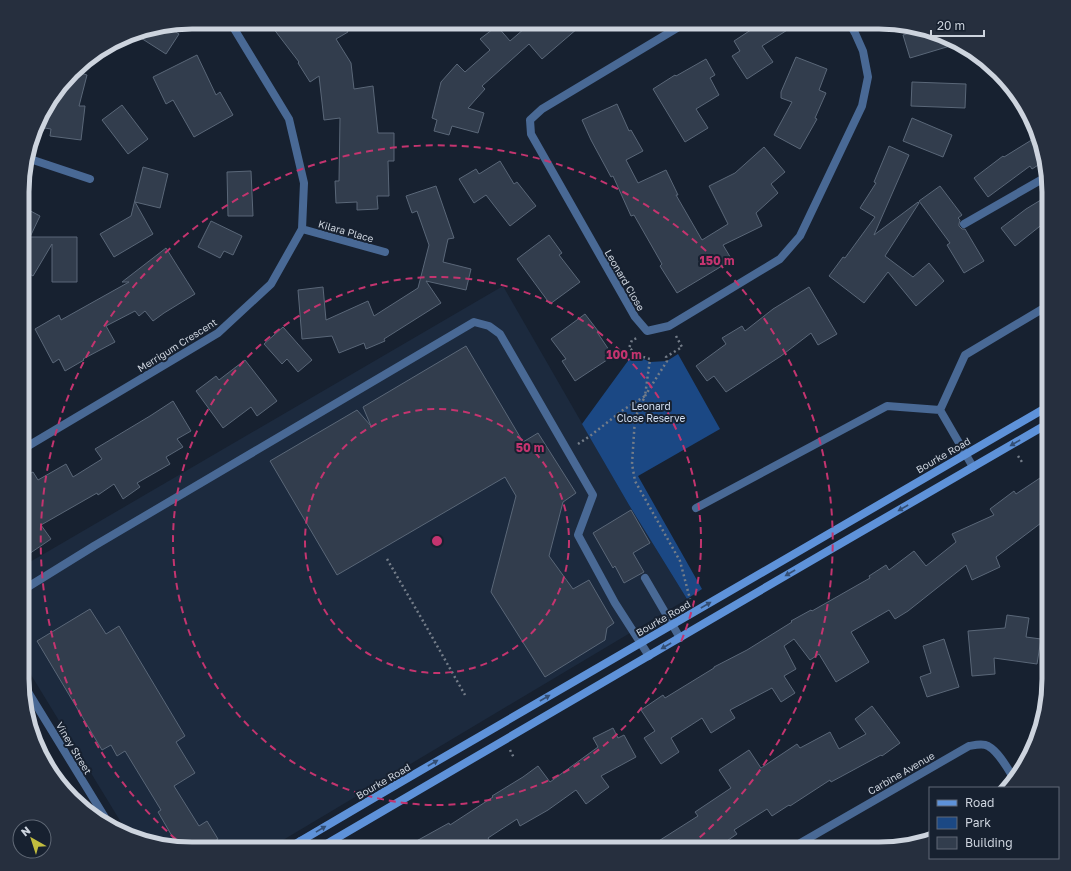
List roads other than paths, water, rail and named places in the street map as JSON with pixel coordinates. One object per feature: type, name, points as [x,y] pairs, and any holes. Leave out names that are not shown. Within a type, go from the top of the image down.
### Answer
[{"type":"main road","name":"Bourke Road","points":[[300,841],[1042,410]]},
{"type":"main road","points":[[330,842],[1042,427]]},
{"type":"street","name":"Merrigum Crescent","points":[[29,445],[218,333],[271,284],[302,229],[304,183],[289,119],[234,29]]},
{"type":"street","name":"Leonard Close","points":[[675,29],[542,109],[530,120],[530,134],[635,317],[647,331],[669,326],[780,259],[800,236],[862,106],[868,77],[863,51],[853,29]]},
{"type":"street","points":[[32,160],[90,179]]},
{"type":"street","points":[[964,224],[1042,179]]},
{"type":"street","name":"Kilara Place","points":[[302,229],[384,252]]},
{"type":"street","points":[[940,410],[965,355],[1042,309]]},
{"type":"street","points":[[29,586],[101,542],[474,322],[489,326],[500,334],[593,494],[578,535],[615,603],[649,656]]},
{"type":"street","points":[[696,508],[887,406],[940,410]]},
{"type":"street","points":[[940,410],[973,467]]},
{"type":"street","points":[[645,578],[680,638]]},
{"type":"street","name":"Viney Street","points":[[29,694],[105,817]]},
{"type":"street","name":"Carbine Avenue","points":[[802,842],[969,746],[980,744],[988,746],[1000,757],[1011,774]]},
{"type":"park label","name":"Leonard Close Reserve","points":[[651,412]]}]
